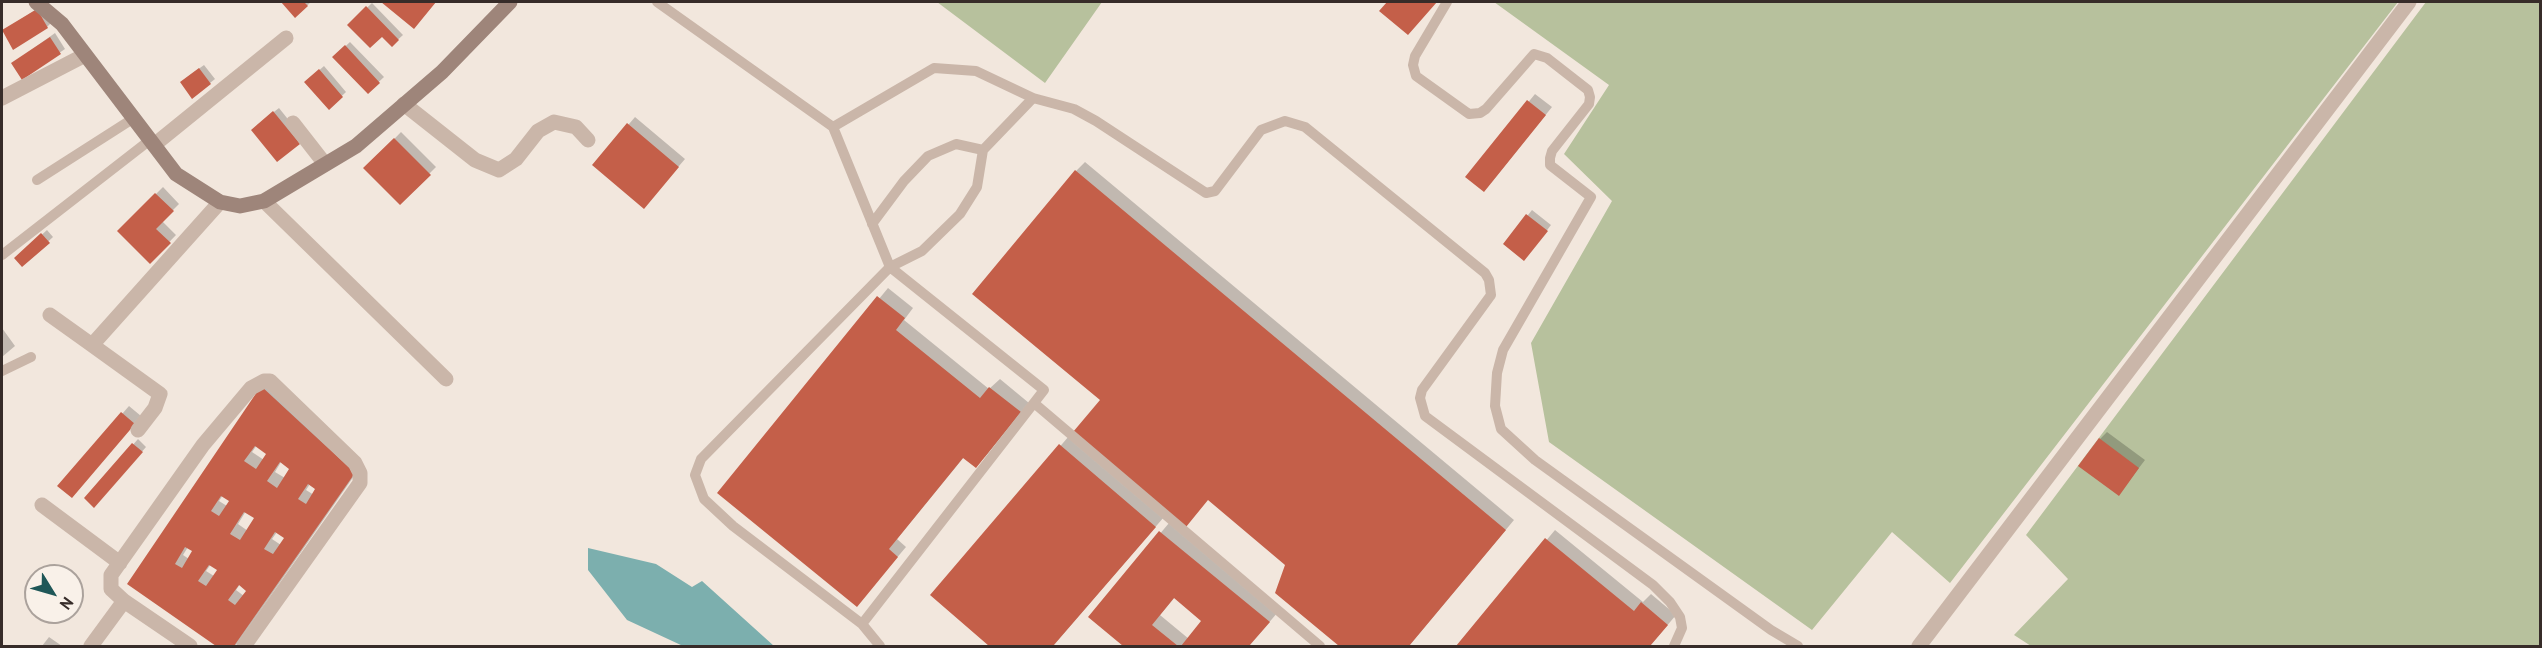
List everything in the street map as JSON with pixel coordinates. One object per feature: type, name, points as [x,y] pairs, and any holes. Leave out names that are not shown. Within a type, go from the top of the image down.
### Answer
[{"type":"street","points":[[36,2],[62,24],[176,174],[220,202],[240,206],[264,201],[356,146],[442,72],[510,2]]},
{"type":"street","points":[[1919,646],[2409,2]]},
{"type":"street","points":[[152,142],[286,38]]},
{"type":"street","points":[[2,98],[85,55]]},
{"type":"street","points":[[404,104],[475,160],[499,170],[516,159],[538,131],[554,122],[576,127],[588,140]]},
{"type":"street","points":[[293,123],[325,164]]},
{"type":"street","points":[[264,201],[446,379]]},
{"type":"street","points":[[92,345],[220,202]]},
{"type":"street","points":[[50,315],[160,394],[155,408],[138,430]]},
{"type":"street","points":[[190,646],[124,601],[111,588],[111,575],[203,445],[251,388],[264,381],[270,381],[354,463],[360,473],[360,483],[244,646]]},
{"type":"street","points":[[42,505],[120,563]]},
{"type":"street","points":[[91,646],[124,601]]},
{"type":"lane","points":[[657,2],[832,127],[891,267],[1044,390],[862,624]]},
{"type":"lane","points":[[1447,2],[1415,56],[1413,64],[1416,75],[1469,114],[1480,113],[1486,109],[1534,54],[1548,58],[1588,90],[1590,97],[1589,104],[1552,151],[1550,165],[1591,197],[1503,350],[1497,373],[1495,406],[1501,429],[1535,460],[1771,630],[1798,646]]},
{"type":"lane","points":[[832,127],[934,68],[976,71],[1033,99],[1074,109],[1206,193],[1215,191],[1262,130],[1285,122],[1305,127],[1485,273],[1491,295],[1422,390],[1420,398],[1425,416],[1653,585],[1670,602],[1680,617],[1682,628],[1674,646]]},
{"type":"lane","points":[[880,646],[862,624],[733,526],[704,499],[695,476],[701,459],[891,267],[922,251],[960,214],[977,187],[983,150],[1033,99]]},
{"type":"lane","points":[[37,180],[134,118]]},
{"type":"lane","points":[[2,255],[152,142]]},
{"type":"lane","points":[[872,224],[904,181],[928,156],[956,144],[983,150]]},
{"type":"lane","points":[[2,371],[31,357]]},
{"type":"lane","points":[[1034,403],[1320,646]]},
{"type":"green space","points":[[937,2],[1102,2],[1045,83]]},
{"type":"green space","points":[[1494,2],[2398,2],[1950,583],[1892,532],[1812,630],[1549,442],[1531,343],[1612,201],[1564,154],[1609,85]]},
{"type":"green space","points":[[2426,2],[2540,2],[2540,646],[2031,646],[2014,635],[2068,579],[2026,535]]},
{"type":"water","points":[[588,548],[656,564],[692,587],[702,581],[774,646],[683,646],[627,620],[588,570]]},
{"type":"building","points":[[281,2],[304,2],[308,6],[295,18]]},
{"type":"building","points":[[381,2],[436,2],[414,29]]},
{"type":"building","points":[[1387,2],[1437,2],[1408,35],[1379,11]]},
{"type":"building","points":[[366,6],[399,40],[392,47],[382,37],[370,48],[347,25]]},
{"type":"building","points":[[37,9],[48,28],[13,50],[2,30]]},
{"type":"building","points":[[50,37],[61,54],[22,80],[11,63]]},
{"type":"building","points":[[345,45],[380,83],[368,94],[332,57]]},
{"type":"building","points":[[199,68],[211,84],[192,99],[180,82]]},
{"type":"building","points":[[319,69],[343,97],[329,110],[304,82]]},
{"type":"building","points":[[1527,100],[1546,115],[1484,192],[1465,177]]},
{"type":"building","points":[[273,111],[300,144],[277,162],[251,130]]},
{"type":"building","points":[[627,123],[679,167],[644,209],[592,165]]},
{"type":"building","points":[[394,138],[431,175],[400,205],[363,168]]},
{"type":"building","points":[[1075,170],[1506,530],[1409,646],[1339,646],[1275,593],[1285,565],[1208,500],[1186,527],[1073,432],[1100,400],[972,294]]},
{"type":"building","points":[[155,193],[174,211],[156,229],[171,243],[150,264],[117,231]]},
{"type":"building","points":[[1526,214],[1548,231],[1524,261],[1503,244]]},
{"type":"building","points":[[41,233],[50,243],[22,267],[14,258]]},
{"type":"building","points":[[877,296],[905,318],[896,330],[980,398],[989,387],[1021,412],[976,468],[963,458],[889,549],[898,557],[857,607],[717,493]]},
{"type":"building","points":[[261,386],[355,473],[234,646],[216,646],[127,584]],"holes":[[[255,446],[266,454],[256,469],[244,461]],[[280,462],[289,469],[277,488],[267,481]],[[308,484],[315,489],[306,504],[298,499]],[[221,496],[229,501],[219,516],[211,511]],[[244,512],[254,518],[240,540],[230,534]],[[275,532],[284,538],[273,554],[264,549]],[[185,547],[192,551],[182,568],[175,564]],[[209,565],[217,570],[206,586],[198,581]],[[239,585],[246,591],[235,605],[228,600]]]},
{"type":"building","points":[[121,412],[135,424],[72,498],[57,486]]},
{"type":"building","points":[[2099,438],[2139,468],[2119,496],[2078,466]]},
{"type":"building","points":[[132,443],[143,452],[94,508],[84,498]]},
{"type":"building","points":[[1059,444],[1156,527],[1053,646],[989,646],[930,595]]},
{"type":"building","points":[[1159,531],[1270,622],[1249,646],[1181,646],[1201,621],[1174,598],[1152,625],[1178,646],[1123,646],[1088,617]]},
{"type":"building","points":[[1545,538],[1634,611],[1641,602],[1668,625],[1650,646],[1456,646]]}]
